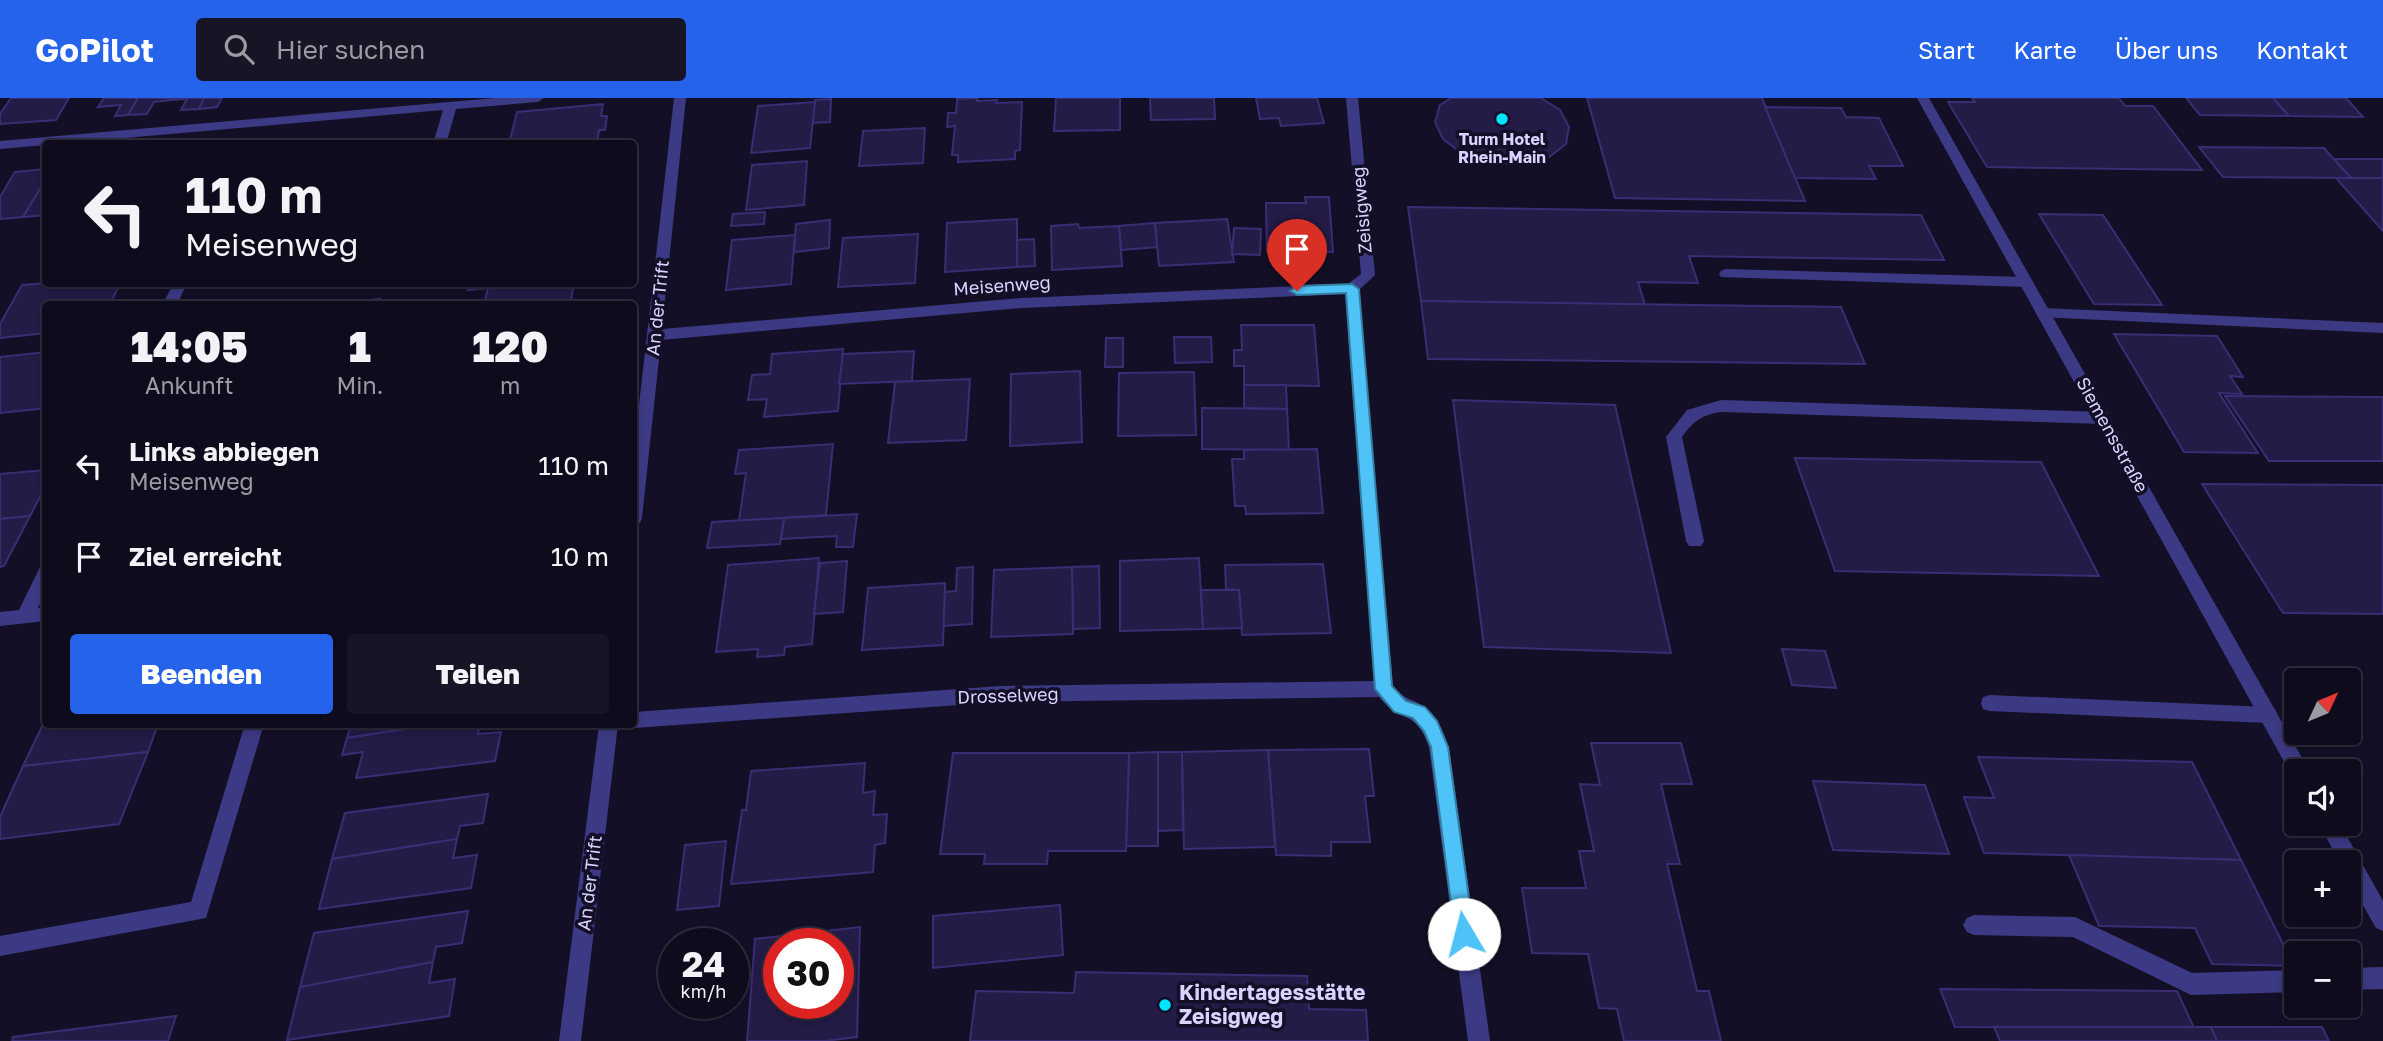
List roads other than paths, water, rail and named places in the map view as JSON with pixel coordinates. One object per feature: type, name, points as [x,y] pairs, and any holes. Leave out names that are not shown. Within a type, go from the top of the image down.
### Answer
[{"type":"street","points":[[56,140],[538,98]]},
{"type":"street","name":"An der Trift","points":[[637,493],[680,98]]},
{"type":"street","name":"Zeisigweg","points":[[1352,98],[1368,275],[1352,289]]},
{"type":"street","name":"Siemensstraße","points":[[1923,98],[2293,759]]},
{"type":"street","points":[[440,140],[451,105]]},
{"type":"street","points":[[0,145],[42,141]]},
{"type":"street","points":[[1726,274],[2026,282]]},
{"type":"street","points":[[1352,289],[1384,689],[1400,706],[1419,713],[1431,727],[1440,747],[1479,1041]]},
{"type":"street","name":"Meisenweg","points":[[656,335],[1022,303],[1352,289]]},
{"type":"street","points":[[2043,313],[2383,328]]},
{"type":"street","points":[[1695,541],[1674,437],[1682,423],[1701,408],[1721,406],[2103,418]]},
{"type":"street","points":[[25,617],[42,581]]},
{"type":"street","points":[[0,619],[42,615]]},
{"type":"street","name":"Drosselweg","points":[[637,720],[1001,694],[1384,689]]},
{"type":"street","points":[[1990,704],[2268,715]]},
{"type":"street","points":[[0,946],[200,911],[254,728]]},
{"type":"street","name":"An der Trift","points":[[570,1041],[609,728]]},
{"type":"street","points":[[2336,836],[2383,921]]},
{"type":"street","points":[[1975,925],[2076,928],[2191,984],[2284,981]]},
{"type":"street","points":[[2361,979],[2383,978]]},
{"type":"place","name":"Turm Hotel Rhein-Main","points":[[1502,119]]},
{"type":"place","name":"Kindertagesstätte Zeisigweg","points":[[1165,1005]]}]
